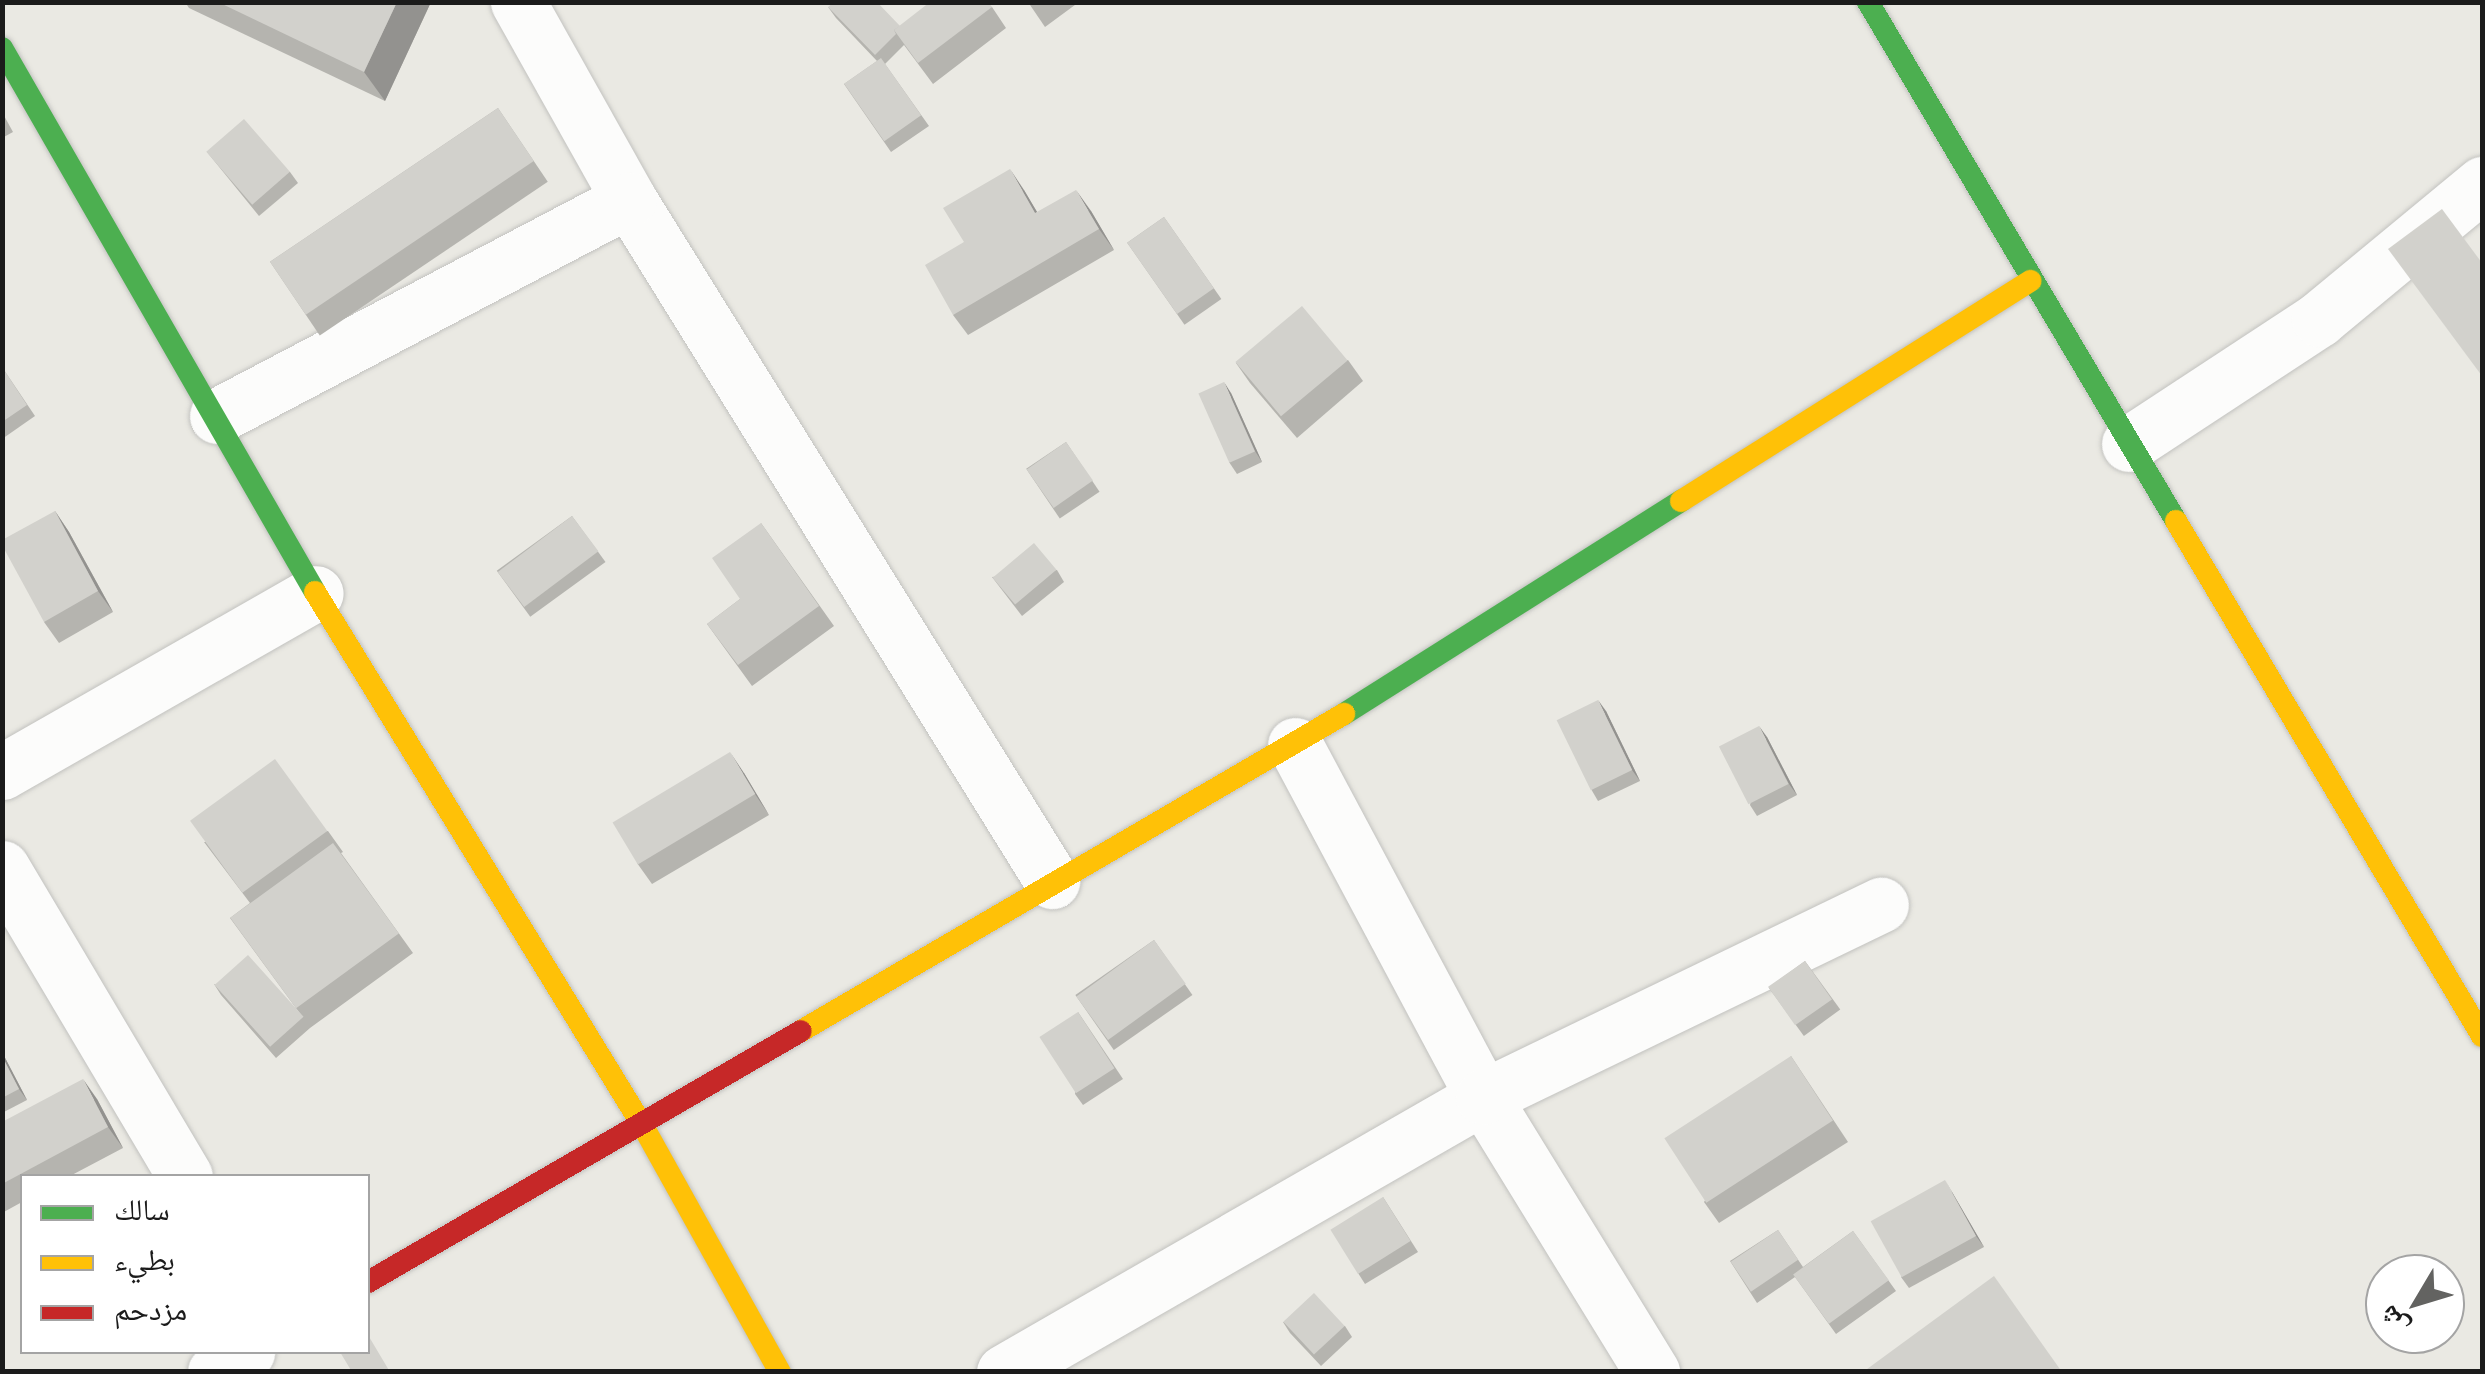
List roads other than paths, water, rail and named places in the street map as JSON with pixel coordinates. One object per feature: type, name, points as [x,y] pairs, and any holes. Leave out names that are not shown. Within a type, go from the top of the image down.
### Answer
[{"type":"street","points":[[1868,2],[2030,281],[2482,1036]]},
{"type":"street","points":[[534,8],[628,200],[1052,882]]},
{"type":"street","points":[[2,48],[316,593],[644,1128],[780,1372]]},
{"type":"street","points":[[2129,444],[2319,318],[2482,184]]},
{"type":"street","points":[[217,416],[628,200]]},
{"type":"street","points":[[370,1281],[644,1128],[1052,882],[1295,744],[2030,281]]},
{"type":"street","points":[[2,772],[316,593]]},
{"type":"street","points":[[1295,744],[1483,1097],[1652,1372]]},
{"type":"street","points":[[2,868],[185,1174]]},
{"type":"street","points":[[1004,1372],[1483,1097],[1882,905]]},
{"type":"street","points":[[215,1372],[244,1354]]}]
